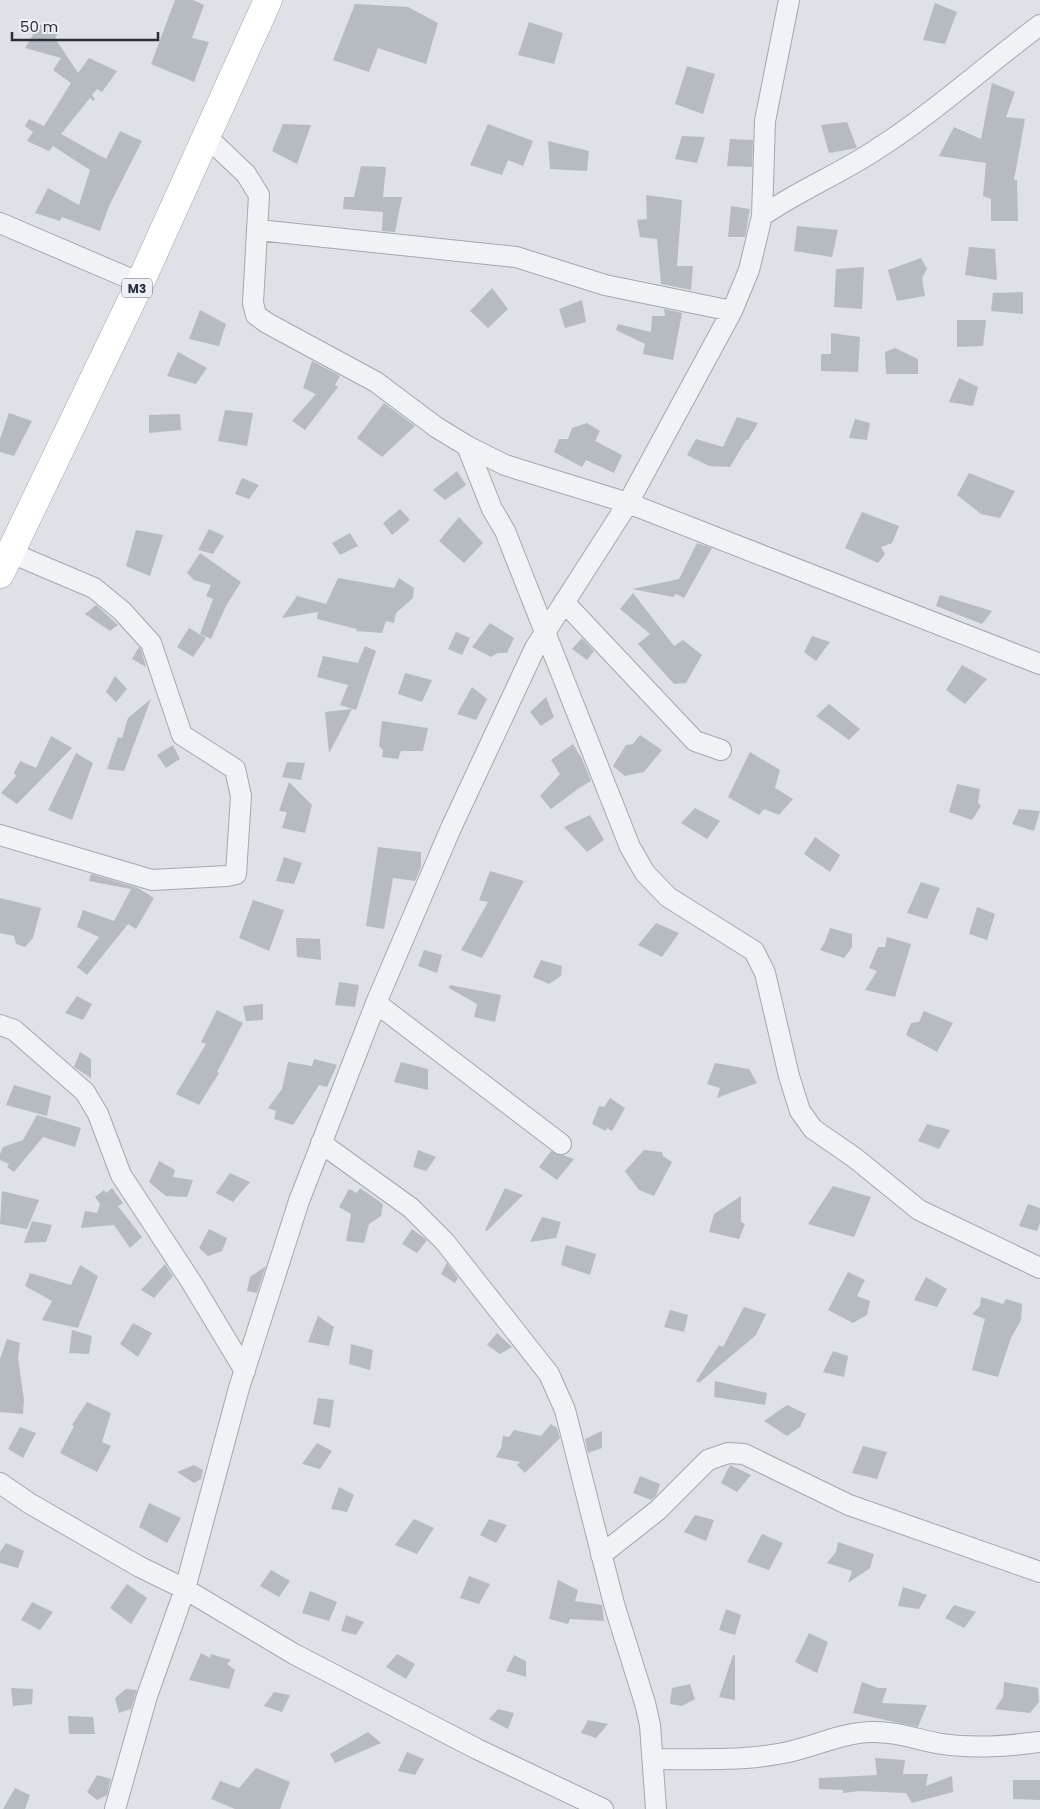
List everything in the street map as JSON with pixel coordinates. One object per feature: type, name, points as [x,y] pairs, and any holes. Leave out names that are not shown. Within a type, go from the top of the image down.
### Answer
[{"type":"main road","name":"M3","points":[[5,563],[140,283],[268,0]]},
{"type":"street","points":[[115,1809],[147,1696],[185,1590],[244,1371],[299,1201],[376,1003],[451,828],[535,648],[628,503],[732,311],[750,270],[762,216],[765,121],[788,0]]},
{"type":"street","points":[[762,216],[797,193],[876,150],[949,98],[1040,24]]},
{"type":"street","points":[[207,138],[246,174],[259,195],[254,303],[256,315],[266,323],[376,382],[436,427],[466,446],[506,465],[628,503],[1040,664]]},
{"type":"street","points":[[0,224],[140,283]]},
{"type":"street","points":[[258,230],[516,257],[605,286],[732,311]]},
{"type":"street","points":[[466,446],[492,509],[505,531],[546,630],[630,847],[646,874],[668,897],[754,951],[765,973],[789,1076],[800,1111],[813,1129],[855,1158],[918,1210],[1040,1268]]},
{"type":"street","points":[[0,835],[152,880],[227,876],[236,874],[241,796],[235,769],[182,735],[151,643],[122,611],[94,588],[5,563]]},
{"type":"street","points":[[564,602],[695,741],[721,750]]},
{"type":"street","points":[[376,1003],[561,1144]]},
{"type":"street","points":[[0,1025],[14,1030],[59,1067],[85,1092],[98,1114],[121,1175],[192,1283],[244,1371]]},
{"type":"street","points":[[321,1143],[411,1208],[445,1242],[548,1374],[565,1410],[614,1604],[645,1702],[650,1725],[656,1809]]},
{"type":"street","points":[[602,1554],[658,1510],[708,1460],[728,1453],[744,1454],[849,1506],[1040,1572]]},
{"type":"street","points":[[0,1483],[29,1503],[185,1590],[294,1654],[477,1749],[603,1809]]},
{"type":"street","points":[[653,1759],[735,1758],[779,1754],[836,1737],[870,1732],[897,1733],[942,1744],[997,1748],[1040,1742]]},
{"type":"building","points":[[175,0],[193,0],[204,5],[192,38],[209,42],[194,82],[151,64]]},
{"type":"building","points":[[935,3],[957,12],[945,44],[923,40]]},
{"type":"building","points":[[355,4],[408,7],[438,23],[426,64],[378,48],[369,72],[333,60]]},
{"type":"building","points":[[529,22],[563,33],[554,64],[518,55]]},
{"type":"building","points":[[39,24],[59,32],[55,38],[78,73],[89,58],[117,71],[102,92],[97,89],[92,95],[95,99],[93,101],[90,98],[61,134],[106,159],[120,131],[142,141],[109,206],[100,231],[62,217],[60,221],[35,213],[48,188],[79,205],[90,170],[53,146],[49,151],[27,141],[33,132],[25,126],[29,119],[44,126],[71,83],[53,70],[61,58],[25,48]]},
{"type":"building","points":[[687,66],[715,74],[703,114],[675,104]]},
{"type":"building","points":[[992,83],[1015,92],[1006,117],[1025,119],[1014,180],[1017,180],[1018,221],[991,221],[991,199],[983,196],[986,163],[939,156],[954,127],[981,139]]},
{"type":"building","points":[[847,122],[857,148],[829,153],[821,125]]},
{"type":"building","points":[[283,124],[311,125],[297,164],[272,151]]},
{"type":"building","points":[[488,124],[533,141],[523,166],[508,160],[502,175],[470,165]]},
{"type":"building","points":[[682,136],[705,137],[697,163],[675,159]]},
{"type":"building","points":[[730,139],[753,140],[752,167],[727,166]]},
{"type":"building","points":[[548,141],[589,151],[587,171],[550,169]]},
{"type":"building","points":[[361,166],[386,167],[383,197],[402,197],[395,232],[382,231],[383,212],[343,209],[344,197],[354,197]]},
{"type":"building","points":[[646,195],[682,200],[677,266],[693,266],[691,290],[661,284],[657,239],[640,237],[637,220],[647,219]]},
{"type":"building","points":[[731,206],[750,209],[745,237],[728,237]]},
{"type":"building","points":[[797,226],[838,230],[832,257],[794,251]]},
{"type":"building","points":[[969,247],[995,249],[997,280],[965,275]]},
{"type":"building","points":[[921,258],[927,269],[922,278],[925,296],[897,301],[888,270]]},
{"type":"building","points":[[864,267],[862,309],[834,307],[836,269]]},
{"type":"building","points":[[492,288],[508,309],[488,328],[470,311]]},
{"type":"building","points":[[1023,292],[1023,314],[991,311],[993,293]]},
{"type":"building","points":[[582,300],[586,322],[565,328],[559,309]]},
{"type":"building","points":[[664,309],[682,313],[673,360],[643,354],[645,344],[616,330],[618,324],[651,332],[652,316],[665,316]]},
{"type":"building","points":[[200,310],[226,324],[219,346],[189,339]]},
{"type":"building","points":[[957,320],[986,320],[983,346],[957,347]]},
{"type":"building","points":[[831,333],[860,337],[858,372],[821,371],[821,354],[831,354]]},
{"type":"building","points":[[895,348],[918,359],[918,374],[886,374],[885,352]]},
{"type":"building","points":[[178,352],[207,368],[196,384],[167,376]]},
{"type":"building","points":[[312,361],[340,376],[335,385],[338,387],[305,430],[292,421],[316,394],[303,388]]},
{"type":"building","points":[[959,378],[978,387],[973,406],[949,402]]},
{"type":"building","points":[[384,403],[415,426],[382,457],[357,438]]},
{"type":"building","points":[[225,410],[253,413],[247,446],[218,441]]},
{"type":"building","points":[[9,413],[32,421],[14,456],[0,452],[0,439]]},
{"type":"building","points":[[180,414],[181,430],[149,433],[149,415]]},
{"type":"building","points":[[737,417],[758,423],[730,467],[709,466],[687,455],[696,439],[723,447]]},
{"type":"building","points":[[855,419],[870,423],[867,440],[849,438]]},
{"type":"building","points":[[587,423],[600,431],[595,441],[622,455],[614,473],[586,460],[582,467],[554,452],[559,439],[568,439],[572,428]]},
{"type":"building","points":[[457,471],[466,485],[445,500],[433,490]]},
{"type":"building","points":[[969,473],[1015,491],[1000,518],[981,514],[957,495]]},
{"type":"building","points":[[242,478],[259,485],[249,499],[235,494]]},
{"type":"building","points":[[400,509],[410,520],[392,535],[383,523]]},
{"type":"building","points":[[862,512],[899,526],[892,543],[881,547],[885,554],[878,563],[845,548]]},
{"type":"building","points":[[459,517],[483,543],[464,563],[439,541]]},
{"type":"building","points":[[209,529],[224,536],[213,554],[198,550]]},
{"type":"building","points":[[136,530],[163,535],[150,576],[126,566]]},
{"type":"building","points":[[350,533],[358,546],[340,555],[332,543]]},
{"type":"building","points":[[697,543],[712,548],[684,598],[676,594],[673,597],[632,589],[679,579]]},
{"type":"building","points":[[200,553],[241,582],[226,606],[211,639],[200,634],[213,599],[206,596],[211,585],[194,580],[187,573]]},
{"type":"building","points":[[338,578],[394,588],[399,578],[414,588],[413,598],[396,613],[394,623],[386,621],[382,633],[356,631],[357,629],[317,619],[318,612],[282,618],[297,596],[326,604]]},
{"type":"building","points":[[633,593],[674,646],[683,640],[702,655],[686,683],[674,684],[638,644],[650,634],[620,609]]},
{"type":"building","points":[[940,595],[992,611],[982,624],[936,606]]},
{"type":"building","points":[[96,605],[118,625],[110,631],[85,614]]},
{"type":"building","points":[[490,623],[514,638],[507,653],[498,653],[491,657],[472,647]]},
{"type":"building","points":[[189,628],[206,638],[193,657],[177,647]]},
{"type":"building","points":[[456,632],[470,638],[462,655],[448,649]]},
{"type":"building","points":[[812,636],[830,642],[816,661],[804,652]]},
{"type":"building","points":[[582,638],[594,651],[587,660],[572,649]]},
{"type":"building","points":[[365,646],[376,651],[356,710],[340,705],[348,685],[317,677],[323,656],[358,663]]},
{"type":"building","points":[[139,647],[141,649],[146,667],[132,659]]},
{"type":"building","points":[[962,665],[987,679],[965,704],[946,690]]},
{"type":"building","points":[[405,673],[432,680],[422,702],[398,694]]},
{"type":"building","points":[[115,676],[127,689],[116,702],[106,692]]},
{"type":"building","points":[[472,687],[487,699],[476,720],[457,714]]},
{"type":"building","points":[[546,697],[554,717],[541,726],[530,712]]},
{"type":"building","points":[[151,699],[124,771],[107,769],[118,737],[122,738],[128,718]]},
{"type":"building","points":[[829,704],[860,729],[849,740],[816,716]]},
{"type":"building","points":[[352,709],[345,723],[329,753],[325,712]]},
{"type":"building","points":[[382,721],[428,728],[423,751],[401,751],[398,759],[382,757],[383,750],[379,746]]},
{"type":"building","points":[[640,735],[662,750],[644,772],[625,776],[613,766],[626,745],[633,744]]},
{"type":"building","points":[[51,736],[72,748],[17,804],[1,793],[16,776],[14,773],[20,761],[36,768]]},
{"type":"building","points":[[573,744],[582,759],[591,781],[551,809],[540,796],[560,774],[551,760]]},
{"type":"building","points":[[173,745],[180,759],[166,768],[157,755]]},
{"type":"building","points":[[750,752],[780,770],[775,788],[793,799],[779,815],[764,809],[759,815],[728,797]]},
{"type":"building","points":[[76,753],[93,763],[72,820],[48,810]]},
{"type":"building","points":[[287,762],[305,763],[301,780],[282,777]]},
{"type":"building","points":[[289,782],[312,805],[305,833],[282,828],[287,812],[279,811]]},
{"type":"building","points":[[957,784],[980,789],[978,803],[981,806],[972,820],[949,812]]},
{"type":"building","points":[[695,808],[720,821],[707,839],[681,823]]},
{"type":"building","points":[[1019,809],[1040,811],[1034,831],[1012,824]]},
{"type":"building","points":[[590,815],[604,840],[587,852],[564,827]]},
{"type":"building","points":[[815,837],[840,855],[830,872],[804,854]]},
{"type":"building","points":[[378,847],[421,852],[421,867],[415,881],[393,878],[384,929],[366,926]]},
{"type":"building","points":[[284,857],[302,863],[294,884],[276,881]]},
{"type":"building","points":[[490,871],[524,881],[482,958],[461,950],[488,902],[479,900]]},
{"type":"building","points":[[91,874],[138,888],[154,898],[136,929],[128,924],[87,975],[77,967],[99,937],[77,927],[83,910],[114,921],[131,889],[89,881]]},
{"type":"building","points":[[921,882],[940,888],[927,919],[907,913]]},
{"type":"building","points":[[0,898],[41,908],[33,938],[25,947],[16,944],[14,936],[0,933]]},
{"type":"building","points":[[253,900],[284,910],[269,951],[239,938]]},
{"type":"building","points":[[977,907],[995,914],[987,940],[969,934]]},
{"type":"building","points":[[656,923],[679,933],[662,957],[638,945]]},
{"type":"building","points":[[830,928],[852,934],[852,947],[844,958],[820,950]]},
{"type":"building","points":[[887,937],[911,944],[895,997],[865,990],[877,971],[869,968],[878,947],[885,947]]},
{"type":"building","points":[[296,938],[320,939],[321,960],[297,957]]},
{"type":"building","points":[[424,950],[442,955],[437,973],[418,966]]},
{"type":"building","points":[[541,960],[562,966],[561,976],[549,984],[533,977]]},
{"type":"building","points":[[339,982],[359,985],[355,1007],[335,1005]]},
{"type":"building","points":[[450,985],[501,995],[495,1022],[474,1017],[477,1004],[449,988]]},
{"type":"building","points":[[77,996],[92,1004],[83,1020],[65,1013]]},
{"type":"building","points":[[263,1004],[263,1020],[246,1021],[243,1006]]},
{"type":"building","points":[[217,1010],[243,1023],[217,1072],[219,1073],[199,1105],[176,1094],[206,1044],[201,1042]]},
{"type":"building","points":[[924,1011],[953,1023],[937,1052],[906,1035],[911,1023],[919,1022]]},
{"type":"building","points":[[80,1052],[91,1059],[91,1078],[74,1067]]},
{"type":"building","points":[[314,1059],[337,1065],[327,1087],[319,1085],[293,1125],[274,1119],[276,1111],[268,1108],[282,1089],[288,1062],[312,1066]]},
{"type":"building","points":[[401,1062],[428,1069],[428,1090],[394,1082]]},
{"type":"building","points":[[715,1063],[749,1069],[757,1083],[717,1098],[720,1088],[707,1084]]},
{"type":"building","points":[[14,1085],[51,1096],[47,1116],[6,1105]]},
{"type":"building","points":[[610,1098],[625,1108],[612,1131],[607,1128],[606,1131],[592,1124],[599,1106],[604,1107]]},
{"type":"building","points":[[37,1115],[81,1128],[75,1147],[43,1137],[14,1172],[7,1167],[9,1164],[0,1160],[0,1154],[3,1147],[23,1140]]},
{"type":"building","points":[[927,1124],[950,1130],[939,1149],[918,1141]]},
{"type":"building","points":[[418,1150],[436,1157],[426,1171],[413,1167]]},
{"type":"building","points":[[644,1150],[662,1152],[663,1156],[672,1162],[654,1196],[639,1190],[625,1171]]},
{"type":"building","points":[[551,1151],[574,1159],[557,1180],[539,1167]]},
{"type":"building","points":[[159,1161],[175,1170],[173,1177],[193,1180],[187,1197],[166,1196],[149,1182]]},
{"type":"building","points":[[230,1173],[250,1182],[233,1202],[216,1193]]},
{"type":"building","points":[[833,1186],[871,1197],[854,1237],[808,1224]]},
{"type":"building","points":[[112,1188],[123,1203],[118,1206],[142,1237],[130,1248],[114,1225],[81,1228],[85,1211],[97,1213],[100,1204],[95,1197],[104,1190],[106,1193]]},
{"type":"building","points":[[360,1188],[383,1204],[381,1216],[369,1224],[364,1243],[346,1241],[351,1214],[339,1207],[349,1189],[357,1193]]},
{"type":"building","points":[[505,1188],[523,1195],[487,1231],[485,1230]]},
{"type":"building","points":[[2,1191],[39,1200],[27,1229],[0,1224]]},
{"type":"building","points":[[741,1196],[741,1222],[745,1224],[739,1239],[709,1232],[714,1214]]},
{"type":"building","points":[[1028,1204],[1040,1208],[1040,1223],[1037,1231],[1019,1226]]},
{"type":"building","points":[[542,1217],[561,1222],[556,1238],[530,1242]]},
{"type":"building","points":[[32,1221],[52,1225],[46,1242],[24,1243]]},
{"type":"building","points":[[209,1229],[227,1238],[222,1251],[208,1256],[199,1248]]},
{"type":"building","points":[[412,1229],[427,1240],[417,1253],[402,1244]]},
{"type":"building","points":[[566,1245],[596,1254],[590,1275],[561,1265]]},
{"type":"building","points":[[447,1263],[458,1278],[455,1283],[441,1274]]},
{"type":"building","points":[[165,1264],[173,1276],[154,1298],[141,1290]]},
{"type":"building","points":[[80,1265],[98,1276],[78,1328],[42,1320],[52,1301],[25,1286],[30,1273],[71,1285]]},
{"type":"building","points":[[266,1266],[257,1293],[247,1291],[250,1277]]},
{"type":"building","points":[[848,1272],[865,1280],[857,1296],[870,1301],[867,1315],[853,1323],[828,1310]]},
{"type":"building","points":[[926,1277],[947,1289],[937,1307],[914,1300]]},
{"type":"building","points":[[981,1297],[1003,1304],[1006,1299],[1022,1304],[1021,1320],[1011,1338],[998,1377],[972,1370],[985,1319],[972,1314],[980,1306]]},
{"type":"building","points":[[744,1307],[766,1314],[756,1335],[699,1383],[696,1381],[719,1345],[723,1347]]},
{"type":"building","points":[[670,1310],[688,1315],[684,1332],[664,1327]]},
{"type":"building","points":[[318,1316],[334,1327],[329,1346],[308,1342]]},
{"type":"building","points":[[133,1323],[152,1333],[138,1357],[120,1344]]},
{"type":"building","points":[[72,1330],[92,1336],[89,1354],[69,1353]]},
{"type":"building","points":[[497,1333],[512,1347],[500,1354],[487,1345]]},
{"type":"building","points":[[7,1339],[20,1343],[18,1358],[24,1400],[23,1414],[0,1412],[0,1359]]},
{"type":"building","points":[[351,1344],[373,1350],[370,1370],[349,1364]]},
{"type":"building","points":[[833,1351],[848,1356],[844,1377],[823,1372]]},
{"type":"building","points":[[715,1381],[767,1393],[765,1405],[714,1397]]},
{"type":"building","points":[[318,1398],[334,1400],[330,1428],[313,1424]]},
{"type":"building","points":[[87,1402],[111,1413],[102,1442],[111,1446],[97,1472],[60,1453],[74,1426],[72,1425]]},
{"type":"building","points":[[787,1405],[806,1414],[800,1427],[787,1436],[764,1421]]},
{"type":"building","points":[[551,1424],[557,1428],[560,1438],[525,1473],[517,1465],[520,1462],[496,1457],[501,1448],[503,1436],[509,1437],[514,1430],[541,1436]]},
{"type":"building","points":[[20,1427],[36,1433],[23,1458],[8,1449]]},
{"type":"building","points":[[602,1431],[602,1448],[588,1453],[585,1439]]},
{"type":"building","points":[[317,1443],[332,1451],[320,1469],[302,1464]]},
{"type":"building","points":[[863,1446],[887,1452],[877,1479],[852,1473]]},
{"type":"building","points":[[194,1465],[203,1470],[201,1479],[194,1483],[177,1472]]},
{"type":"building","points":[[730,1465],[751,1475],[737,1492],[721,1483]]},
{"type":"building","points":[[640,1476],[660,1484],[656,1496],[651,1500],[633,1493]]},
{"type":"building","points":[[339,1487],[354,1495],[347,1512],[331,1509]]},
{"type":"building","points":[[149,1503],[181,1518],[167,1543],[139,1527]]},
{"type":"building","points":[[695,1515],[714,1520],[706,1541],[684,1532]]},
{"type":"building","points":[[414,1519],[434,1528],[417,1554],[395,1545]]},
{"type":"building","points":[[489,1519],[507,1525],[496,1543],[480,1535]]},
{"type":"building","points":[[762,1534],[783,1543],[769,1570],[747,1562]]},
{"type":"building","points":[[838,1542],[874,1554],[870,1568],[848,1583],[852,1571],[827,1563],[836,1552]]},
{"type":"building","points":[[6,1543],[24,1551],[18,1568],[0,1563],[0,1552]]},
{"type":"building","points":[[271,1570],[290,1581],[279,1597],[260,1586]]},
{"type":"building","points":[[469,1576],[490,1584],[479,1604],[460,1598]]},
{"type":"building","points":[[558,1580],[578,1590],[575,1601],[602,1605],[604,1621],[570,1619],[568,1624],[549,1619]]},
{"type":"building","points":[[127,1584],[147,1598],[131,1624],[110,1608]]},
{"type":"building","points":[[903,1587],[927,1595],[919,1609],[898,1606]]},
{"type":"building","points":[[310,1591],[337,1602],[329,1621],[302,1613]]},
{"type":"building","points":[[32,1602],[53,1612],[40,1630],[21,1620]]},
{"type":"building","points":[[954,1605],[976,1612],[964,1628],[945,1618]]},
{"type":"building","points":[[726,1609],[741,1615],[735,1635],[719,1630]]},
{"type":"building","points":[[346,1615],[364,1622],[356,1635],[341,1631]]},
{"type":"building","points":[[809,1633],[828,1642],[817,1673],[795,1662]]},
{"type":"building","points":[[201,1653],[210,1658],[211,1654],[231,1660],[227,1664],[235,1670],[229,1689],[189,1680]]},
{"type":"building","points":[[397,1654],[415,1664],[406,1679],[386,1667]]},
{"type":"building","points":[[514,1655],[526,1661],[526,1677],[506,1671]]},
{"type":"building","points":[[733,1655],[735,1655],[735,1700],[719,1697]]},
{"type":"building","points":[[862,1682],[878,1688],[887,1688],[882,1703],[927,1705],[918,1727],[853,1713]]},
{"type":"building","points":[[1004,1682],[1038,1688],[1039,1702],[1030,1713],[995,1709],[1003,1697]]},
{"type":"building","points":[[690,1684],[695,1699],[682,1706],[670,1704],[672,1688]]},
{"type":"building","points":[[11,1688],[33,1689],[32,1704],[13,1706]]},
{"type":"building","points":[[126,1689],[137,1690],[131,1709],[119,1713],[115,1698]]},
{"type":"building","points":[[274,1692],[290,1695],[282,1712],[264,1706]]},
{"type":"building","points":[[498,1709],[514,1713],[508,1729],[489,1719]]},
{"type":"building","points":[[68,1716],[93,1717],[95,1734],[69,1734]]},
{"type":"building","points":[[588,1720],[608,1724],[596,1738],[581,1733]]},
{"type":"building","points":[[368,1732],[381,1743],[335,1763],[330,1754]]},
{"type":"building","points":[[407,1752],[424,1759],[415,1775],[398,1771]]},
{"type":"building","points":[[875,1758],[905,1760],[903,1774],[928,1774],[926,1786],[952,1776],[953,1792],[912,1803],[906,1793],[860,1791],[843,1793],[843,1790],[819,1789],[819,1778],[877,1775]]},
{"type":"building","points":[[256,1768],[290,1782],[280,1809],[235,1809],[211,1799],[220,1781],[239,1788]]},
{"type":"building","points":[[97,1775],[111,1779],[107,1795],[97,1800],[87,1792]]},
{"type":"building","points":[[1013,1780],[1040,1780],[1040,1800],[1013,1799]]},
{"type":"building","points":[[15,1788],[30,1795],[25,1809],[3,1809]]}]
